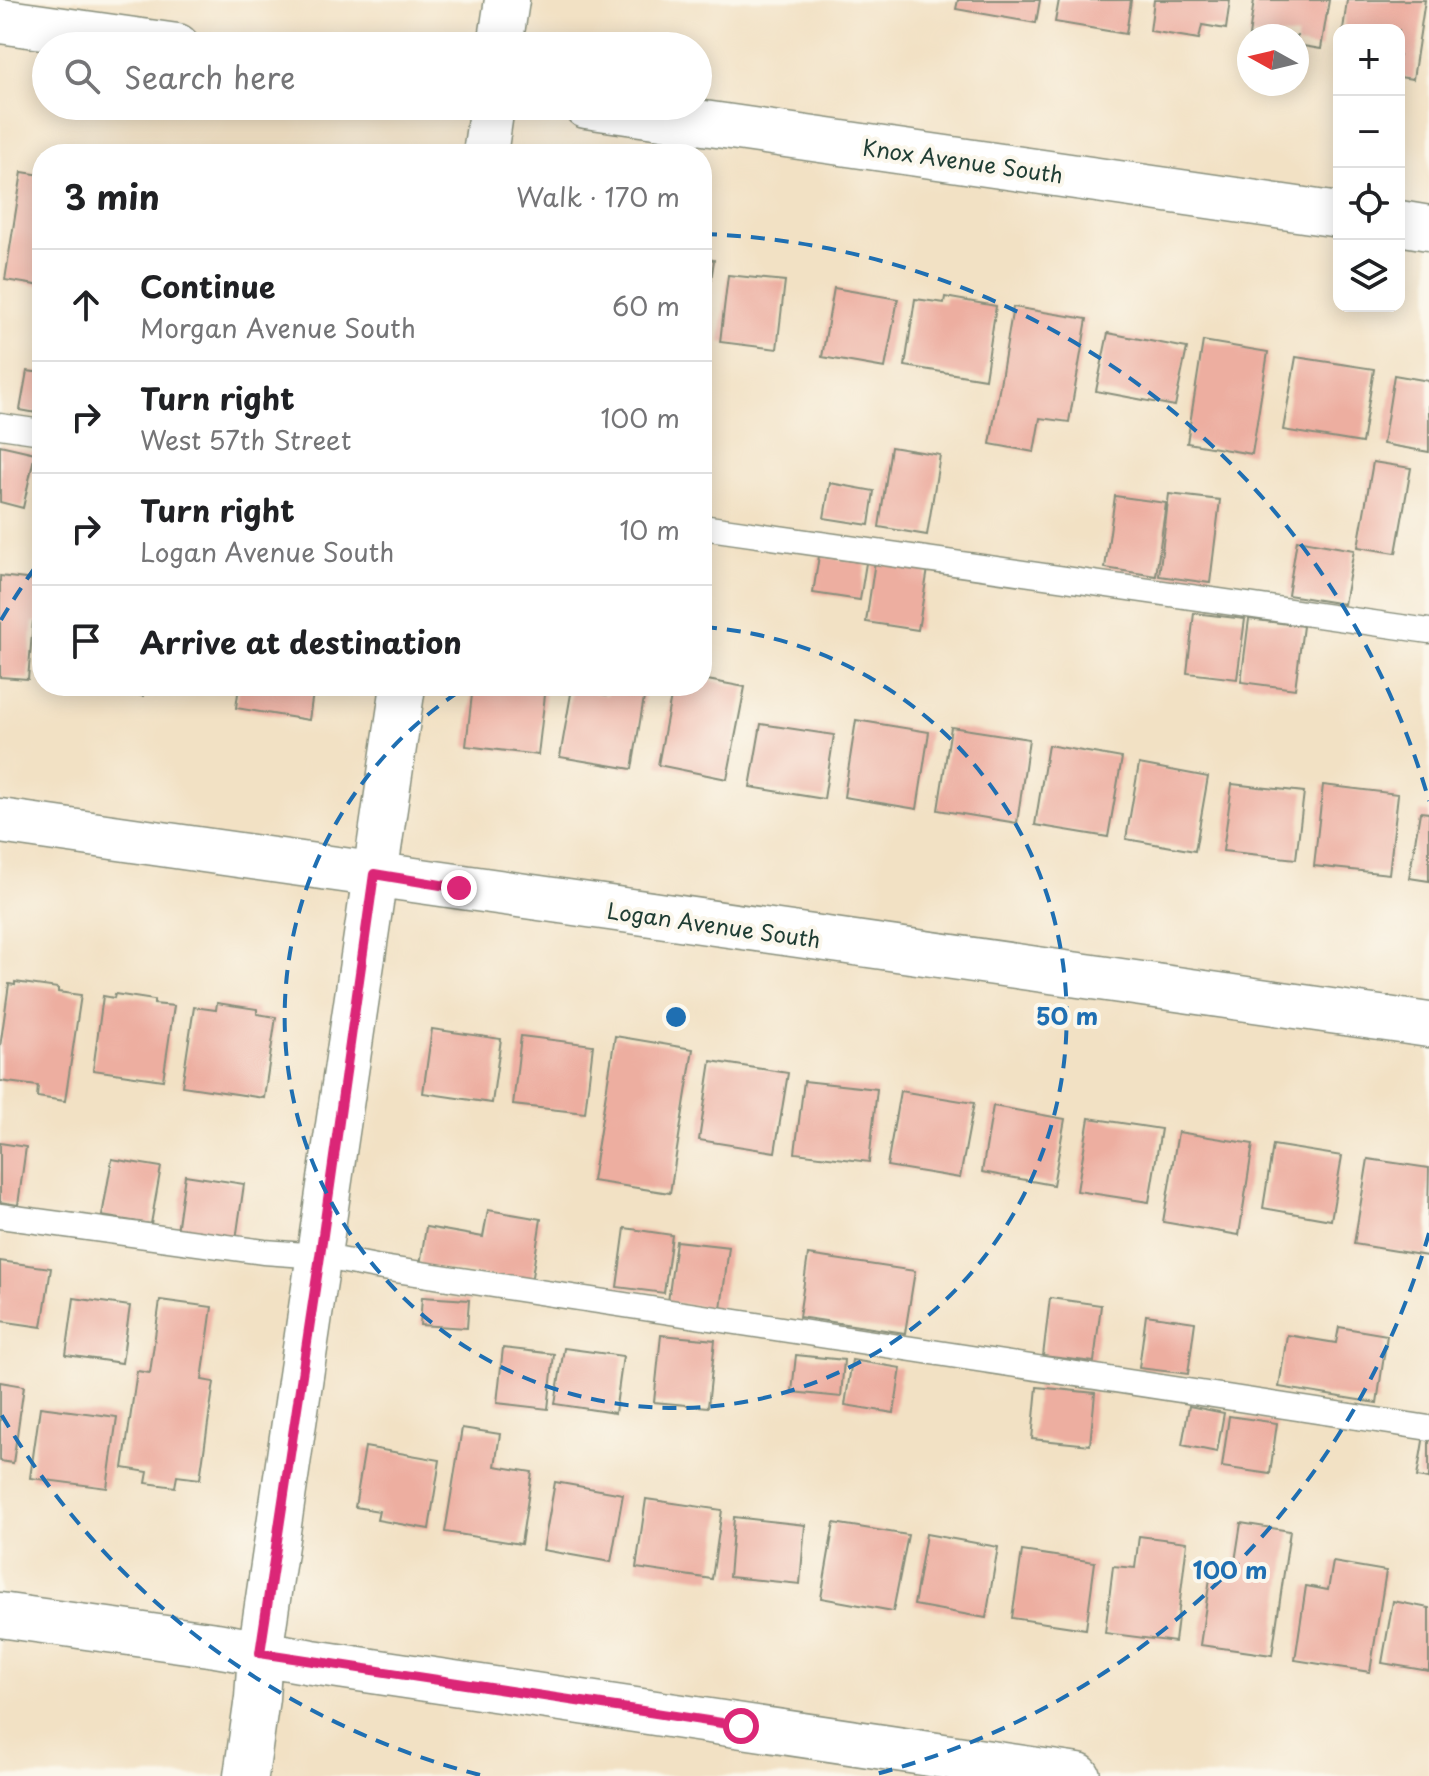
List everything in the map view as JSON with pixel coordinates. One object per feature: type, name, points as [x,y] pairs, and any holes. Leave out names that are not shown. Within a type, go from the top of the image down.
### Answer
[{"type":"street","points":[[502,32],[507,0]]},
{"type":"street","points":[[0,21],[78,32]]},
{"type":"street","points":[[486,144],[490,120]]},
{"type":"street","name":"Knox Avenue South","points":[[683,120],[1333,214]]},
{"type":"street","points":[[1405,224],[1429,228]]},
{"type":"street","points":[[246,1776],[260,1653],[401,696]]},
{"type":"street","name":"Logan Avenue South","points":[[0,821],[1429,1025]]},
{"type":"street","points":[[0,1615],[1078,1776]]},
{"type":"lane","points":[[0,426],[32,431]]},
{"type":"lane","points":[[712,528],[1429,631]]},
{"type":"lane","points":[[0,1216],[264,1252],[320,1256],[1429,1428]]},
{"type":"building","points":[[958,0],[1040,0],[1036,23],[956,9]]},
{"type":"building","points":[[1059,0],[1131,0],[1126,34],[1055,22]]},
{"type":"building","points":[[1154,0],[1230,0],[1226,29],[1202,25],[1199,39],[1150,31]]},
{"type":"building","points":[[1254,0],[1329,0],[1321,49],[1309,47],[1309,24],[1251,24]]},
{"type":"building","points":[[1347,0],[1425,0],[1413,79],[1405,78],[1405,24],[1344,24]]},
{"type":"building","points":[[22,172],[32,174],[32,284],[5,280]]},
{"type":"building","points":[[728,275],[785,281],[777,349],[720,342]]},
{"type":"building","points":[[834,288],[898,299],[885,368],[822,357]]},
{"type":"building","points":[[945,297],[996,306],[985,379],[905,366],[915,299],[944,303]]},
{"type":"building","points":[[1013,307],[1087,319],[1069,422],[1040,418],[1034,452],[990,444]]},
{"type":"building","points":[[1108,333],[1187,348],[1175,406],[1096,391]]},
{"type":"building","points":[[1203,341],[1268,352],[1252,454],[1187,443]]},
{"type":"building","points":[[1296,357],[1374,369],[1362,443],[1283,430]]},
{"type":"building","points":[[27,371],[32,372],[32,412],[20,410]]},
{"type":"building","points":[[1394,375],[1429,381],[1429,452],[1383,444]]},
{"type":"building","points":[[0,445],[32,452],[23,508],[0,502]]},
{"type":"building","points":[[891,447],[940,455],[927,535],[879,527]]},
{"type":"building","points":[[1373,462],[1411,468],[1396,553],[1358,547]]},
{"type":"building","points":[[830,483],[874,491],[869,525],[824,518]]},
{"type":"building","points":[[1169,494],[1220,500],[1210,583],[1159,576]]},
{"type":"building","points":[[1115,496],[1166,503],[1156,576],[1105,568]]},
{"type":"building","points":[[1297,540],[1354,550],[1344,604],[1288,595]]},
{"type":"building","points":[[819,556],[866,563],[860,600],[813,593]]},
{"type":"building","points":[[875,561],[928,569],[918,630],[866,622]]},
{"type":"building","points":[[0,576],[32,580],[28,679],[0,677]]},
{"type":"building","points":[[1194,613],[1245,619],[1237,679],[1187,673]]},
{"type":"building","points":[[1249,619],[1303,626],[1295,689],[1241,682]]},
{"type":"building","points":[[712,681],[745,687],[727,779],[658,765],[671,696],[712,696]]},
{"type":"building","points":[[238,696],[313,696],[309,720],[236,708]]},
{"type":"building","points":[[472,696],[545,696],[538,755],[466,746]]},
{"type":"building","points":[[571,696],[644,696],[632,769],[560,757]]},
{"type":"building","points":[[856,720],[929,732],[917,809],[844,797]]},
{"type":"building","points":[[761,724],[834,735],[824,799],[750,787]]},
{"type":"building","points":[[951,727],[1029,739],[1017,823],[938,810]]},
{"type":"building","points":[[1048,745],[1122,758],[1108,837],[1035,825]]},
{"type":"building","points":[[1139,764],[1208,777],[1195,851],[1126,839]]},
{"type":"building","points":[[1232,784],[1304,792],[1296,859],[1223,851]]},
{"type":"building","points":[[1323,785],[1398,794],[1389,874],[1314,866]]},
{"type":"building","points":[[1420,812],[1429,813],[1429,881],[1409,878]]},
{"type":"building","points":[[15,982],[58,988],[58,992],[81,995],[65,1101],[37,1097],[38,1086],[0,1081],[0,1047],[9,984],[15,985]]},
{"type":"building","points":[[115,994],[174,1006],[163,1080],[93,1070],[103,996],[114,998]]},
{"type":"building","points":[[217,1003],[257,1009],[257,1014],[276,1017],[264,1098],[182,1086],[194,1007],[216,1010]]},
{"type":"building","points":[[432,1029],[501,1039],[492,1103],[423,1093]]},
{"type":"building","points":[[521,1036],[593,1045],[585,1113],[513,1105]]},
{"type":"building","points":[[615,1036],[693,1049],[670,1193],[592,1181]]},
{"type":"building","points":[[711,1061],[788,1073],[775,1152],[699,1140]]},
{"type":"building","points":[[804,1081],[877,1089],[869,1162],[795,1153]]},
{"type":"building","points":[[900,1091],[974,1103],[960,1178],[887,1166]]},
{"type":"building","points":[[993,1106],[1065,1119],[1053,1185],[982,1172]]},
{"type":"building","points":[[1089,1118],[1161,1129],[1149,1202],[1077,1191]]},
{"type":"building","points":[[1178,1132],[1253,1144],[1239,1235],[1163,1222]]},
{"type":"building","points":[[0,1143],[26,1147],[18,1205],[0,1202]]},
{"type":"building","points":[[1273,1145],[1342,1156],[1331,1220],[1263,1208]]},
{"type":"building","points":[[112,1159],[161,1167],[151,1224],[102,1216]]},
{"type":"building","points":[[1368,1159],[1429,1168],[1427,1256],[1354,1244]]},
{"type":"building","points":[[185,1175],[244,1184],[236,1240],[177,1232]]},
{"type":"building","points":[[488,1210],[541,1219],[531,1283],[420,1265],[426,1227],[483,1237]]},
{"type":"building","points":[[625,1228],[672,1235],[664,1293],[617,1287]]},
{"type":"building","points":[[676,1241],[729,1247],[721,1309],[668,1302]]},
{"type":"building","points":[[808,1255],[915,1271],[905,1333],[799,1317]]},
{"type":"building","points":[[0,1261],[51,1268],[42,1327],[0,1321]]},
{"type":"building","points":[[422,1297],[469,1300],[467,1328],[420,1325]]},
{"type":"building","points":[[74,1298],[130,1306],[122,1363],[66,1355]]},
{"type":"building","points":[[1050,1298],[1101,1305],[1094,1362],[1043,1356]]},
{"type":"building","points":[[160,1300],[212,1307],[202,1380],[214,1382],[200,1479],[177,1476],[175,1487],[146,1483],[148,1472],[123,1468],[137,1371],[150,1373]]},
{"type":"building","points":[[1146,1315],[1195,1322],[1188,1374],[1139,1368]]},
{"type":"building","points":[[1339,1327],[1387,1335],[1377,1403],[1279,1387],[1287,1335],[1336,1343]]},
{"type":"building","points":[[661,1335],[715,1340],[708,1407],[654,1402]]},
{"type":"building","points":[[503,1348],[554,1354],[548,1409],[497,1403]]},
{"type":"building","points":[[564,1348],[623,1356],[615,1413],[555,1404]]},
{"type":"building","points":[[796,1355],[844,1360],[841,1397],[792,1392]]},
{"type":"building","points":[[852,1360],[901,1368],[894,1413],[845,1405]]},
{"type":"building","points":[[0,1382],[24,1386],[13,1463],[0,1461]]},
{"type":"building","points":[[1037,1387],[1095,1393],[1090,1445],[1032,1439]]},
{"type":"building","points":[[1189,1406],[1224,1413],[1217,1452],[1182,1445]]},
{"type":"building","points":[[40,1407],[117,1417],[107,1488],[30,1478]]},
{"type":"building","points":[[1229,1416],[1277,1423],[1270,1474],[1222,1467]]},
{"type":"building","points":[[462,1428],[500,1434],[495,1466],[532,1472],[521,1544],[445,1532]]},
{"type":"building","points":[[1424,1435],[1429,1436],[1429,1479],[1417,1477]]},
{"type":"building","points":[[365,1447],[440,1460],[429,1529],[377,1520],[379,1511],[355,1507]]},
{"type":"building","points":[[555,1482],[623,1494],[611,1562],[543,1550]]},
{"type":"building","points":[[646,1499],[722,1510],[712,1579],[636,1568]]},
{"type":"building","points":[[734,1517],[805,1525],[800,1584],[729,1577]]},
{"type":"building","points":[[834,1523],[908,1535],[893,1611],[821,1598]]},
{"type":"building","points":[[1241,1523],[1290,1531],[1272,1655],[1200,1645],[1212,1565],[1234,1568]]},
{"type":"building","points":[[926,1534],[998,1547],[986,1618],[914,1605]]},
{"type":"building","points":[[1139,1536],[1187,1542],[1175,1642],[1105,1633],[1113,1566],[1135,1568]]},
{"type":"building","points":[[1022,1551],[1095,1562],[1086,1629],[1012,1618]]},
{"type":"building","points":[[1333,1562],[1386,1571],[1370,1672],[1295,1660],[1306,1586],[1328,1590]]},
{"type":"building","points":[[1393,1601],[1429,1608],[1429,1671],[1382,1663]]},
{"type":"route","points":[[459,888],[374,874],[260,1653],[741,1726]]}]
